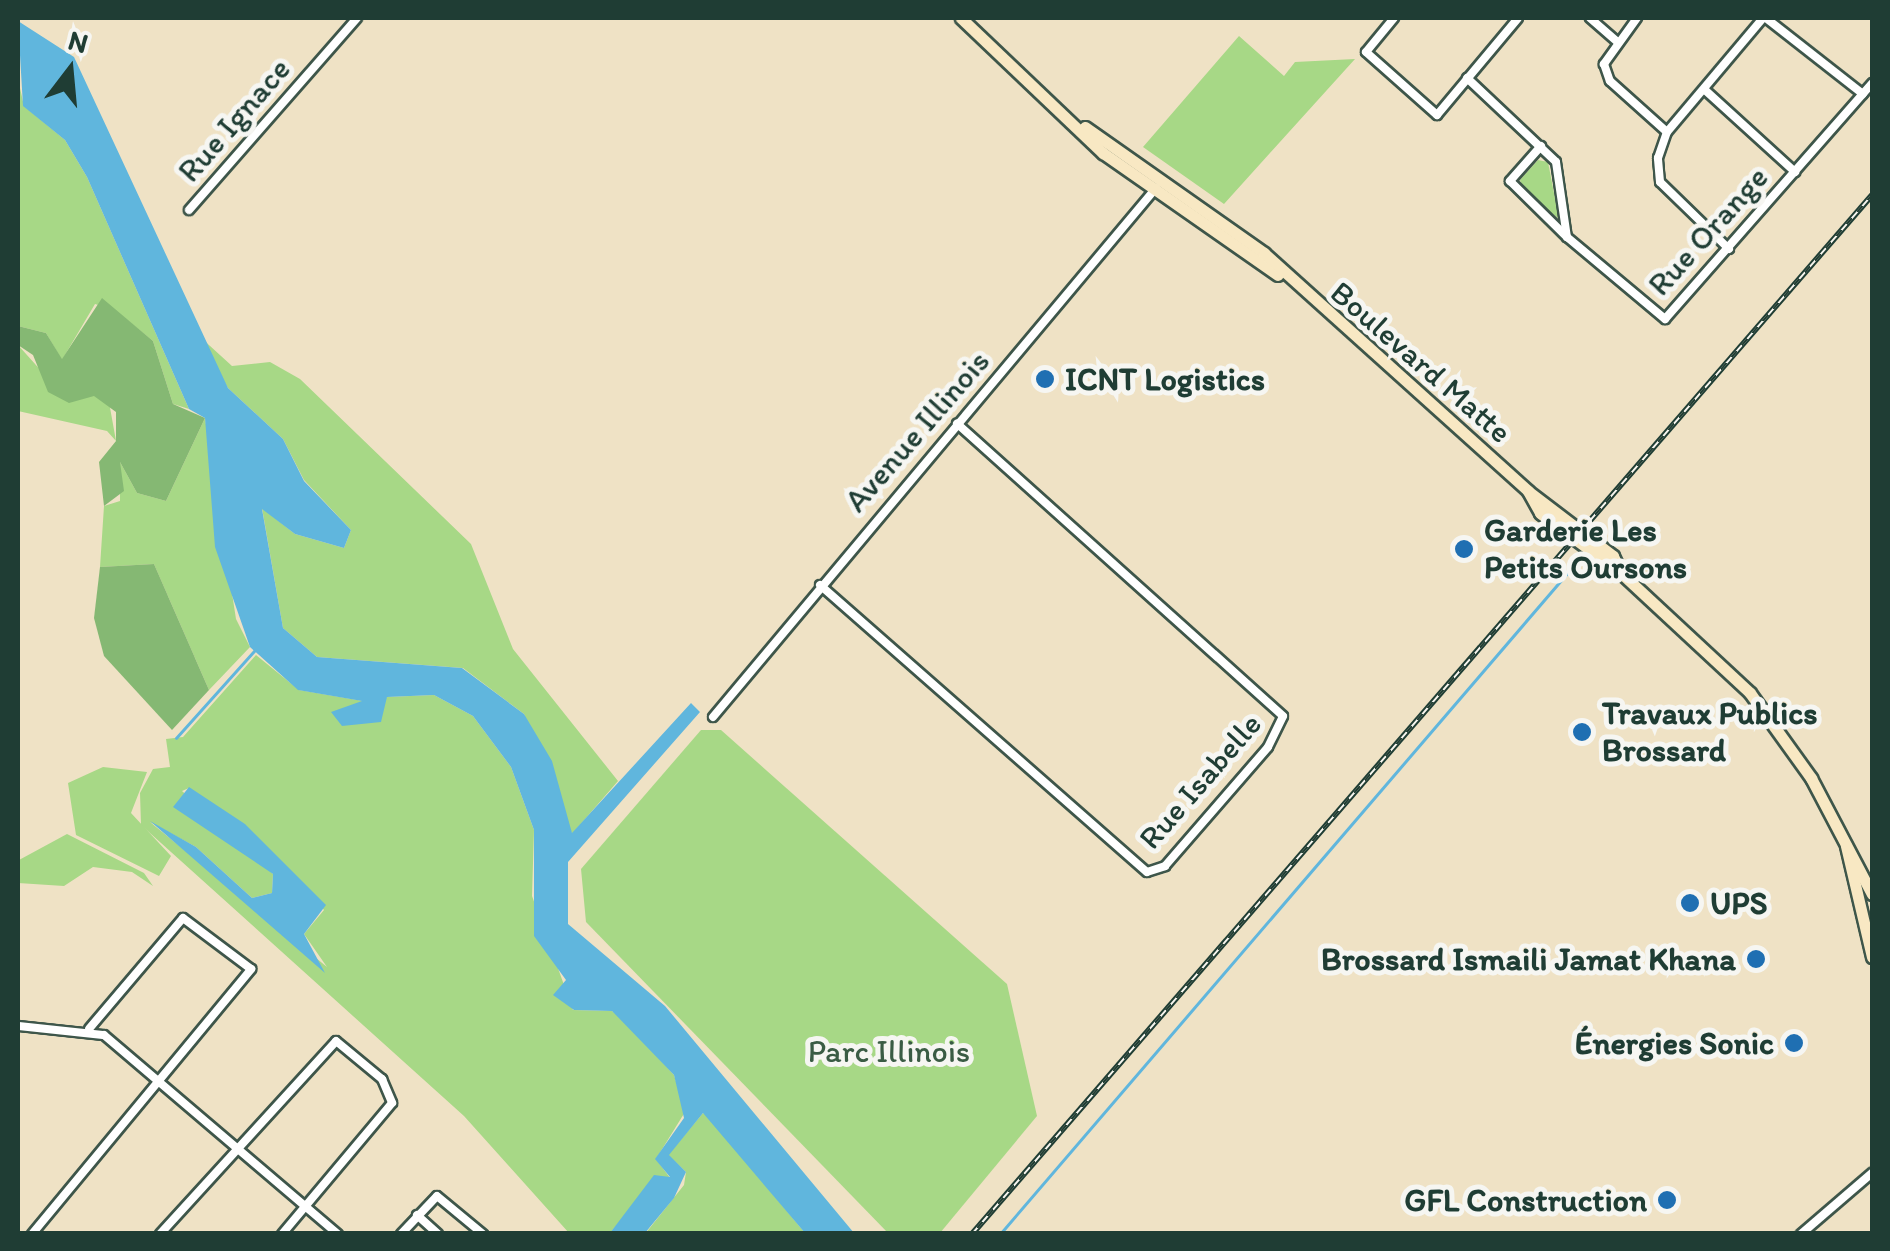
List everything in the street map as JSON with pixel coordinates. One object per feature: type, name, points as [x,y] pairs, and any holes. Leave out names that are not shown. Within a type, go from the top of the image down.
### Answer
[{"type":"main road","name":"Boulevard Matte","points":[[962,18],[1153,192],[1278,275],[1528,492],[1588,533],[1621,573],[1757,702],[1872,894]]},
{"type":"main road","name":"Boulevard Matte","points":[[1084,127],[1264,254],[1278,275]]},
{"type":"main road","name":"Boulevard Matte","points":[[1846,846],[1872,957]]},
{"type":"street","name":"Rue Ignace","points":[[188,210],[356,18]]},
{"type":"street","points":[[1394,18],[1366,52],[1438,115],[1518,18]]},
{"type":"street","points":[[1590,18],[1616,41]]},
{"type":"street","points":[[1637,18],[1616,41],[1604,64],[1610,81],[1667,132]]},
{"type":"street","points":[[1730,249],[1660,182],[1667,132],[1764,18],[1863,94]]},
{"type":"street","points":[[1467,78],[1541,146],[1567,197],[1567,237]]},
{"type":"street","name":"Rue Orange","points":[[1541,146],[1510,181],[1567,237],[1665,320],[1872,83]]},
{"type":"street","points":[[1705,90],[1796,172]]},
{"type":"street","name":"Avenue Illinois","points":[[713,717],[1163,180]]},
{"type":"street","name":"Rue Isabelle","points":[[820,585],[1148,872],[1165,866],[1268,747],[1283,716],[957,424]]},
{"type":"street","points":[[32,1234],[163,1084],[251,975],[197,923],[176,921],[89,1030]]},
{"type":"street","points":[[18,1026],[89,1030],[163,1084],[338,1234]]},
{"type":"street","points":[[160,1234],[329,1042],[382,1079],[392,1103],[282,1234]]},
{"type":"street","points":[[1800,1234],[1872,1174]]},
{"type":"street","points":[[401,1234],[436,1196],[483,1234]]},
{"type":"street","points":[[417,1215],[438,1234]]},
{"type":"green space","points":[[1239,36],[1284,76],[1295,62],[1355,59],[1224,204],[1143,147]]},
{"type":"green space","points":[[18,79],[24,106],[65,140],[87,177],[189,409],[173,404],[153,341],[115,310],[95,304],[62,360],[46,333],[18,326]]},
{"type":"green space","points":[[1538,160],[1548,162],[1559,219],[1523,190],[1520,180]]},
{"type":"green space","points":[[102,298],[153,341],[173,404],[205,418],[166,501],[137,493],[120,462],[124,491],[104,506],[99,462],[116,441],[116,412],[94,396],[69,403],[48,392],[33,355],[18,345],[18,326],[46,333],[62,359]]},
{"type":"green space","points":[[198,335],[232,366],[270,362],[300,379],[471,544],[513,649],[618,781],[572,834],[524,714],[463,668],[317,657],[283,628],[262,508],[295,534],[344,548],[351,530],[304,480],[283,439],[228,388]]},
{"type":"green space","points":[[18,345],[44,374],[109,402],[116,441],[107,431],[18,411]]},
{"type":"green space","points":[[205,418],[236,619],[250,647],[209,690],[154,564],[100,567],[104,506],[120,501],[120,462],[137,493],[166,501]]},
{"type":"green space","points":[[154,564],[209,690],[172,730],[104,656],[94,618],[100,567]]},
{"type":"green space","points":[[256,655],[299,690],[363,701],[342,726],[387,697],[434,695],[473,716],[511,767],[534,830],[532,896],[573,1010],[612,1011],[674,1075],[685,1112],[656,1159],[670,1178],[651,1184],[610,1233],[569,1233],[464,1116],[141,825],[140,793],[153,769],[170,767],[166,739],[183,737]],"holes":[[[189,788],[266,847],[324,910],[304,934],[327,967],[150,822],[196,847],[252,898],[272,893],[273,874],[182,791]]]},
{"type":"green space","name":"Parc Illinois","points":[[701,730],[721,730],[1007,984],[1037,1116],[940,1233],[888,1233],[586,922],[581,869]]},
{"type":"green space","points":[[103,767],[147,772],[131,813],[171,856],[159,876],[76,835],[68,783]]},
{"type":"green space","points":[[67,834],[144,873],[153,886],[132,872],[93,867],[64,886],[18,883],[19,860]]},
{"type":"green space","points":[[703,1113],[805,1233],[645,1234],[684,1185],[686,1172],[668,1155]]},
{"type":"water","points":[[18,21],[74,57],[228,388],[283,439],[304,481],[351,530],[344,548],[295,534],[262,509],[283,628],[317,657],[462,668],[524,714],[552,761],[572,833],[691,703],[700,712],[568,862],[568,924],[665,1006],[854,1233],[805,1233],[703,1113],[669,1155],[686,1172],[674,1198],[645,1233],[610,1233],[654,1175],[670,1177],[655,1159],[684,1118],[674,1075],[612,1011],[574,1010],[553,995],[566,980],[534,936],[534,830],[511,767],[473,716],[434,695],[387,697],[381,722],[342,726],[331,712],[362,701],[298,690],[250,647],[215,547],[205,418],[189,409],[87,177],[65,140],[23,106]]},
{"type":"water","points":[[189,787],[245,824],[326,905],[304,934],[325,973],[150,821],[196,847],[252,898],[272,893],[273,874],[173,807]]},
{"type":"waterway","points":[[1000,1234],[1576,563]]},
{"type":"waterway","points":[[176,738],[255,650]]},
{"type":"railway","points":[[972,1234],[1872,195]]},
{"type":"place","name":"ICNT Logistics","points":[[1045,379]]},
{"type":"place","name":"Garderie Les Petits Oursons","points":[[1464,549]]},
{"type":"place","name":"Travaux Publics Brossard","points":[[1582,732]]},
{"type":"place","name":"UPS","points":[[1690,903]]},
{"type":"place","name":"Brossard Ismaili Jamat Khana","points":[[1756,959]]},
{"type":"place","name":"Énergies Sonic","points":[[1794,1043]]},
{"type":"place","name":"GFL Construction","points":[[1667,1200]]}]
